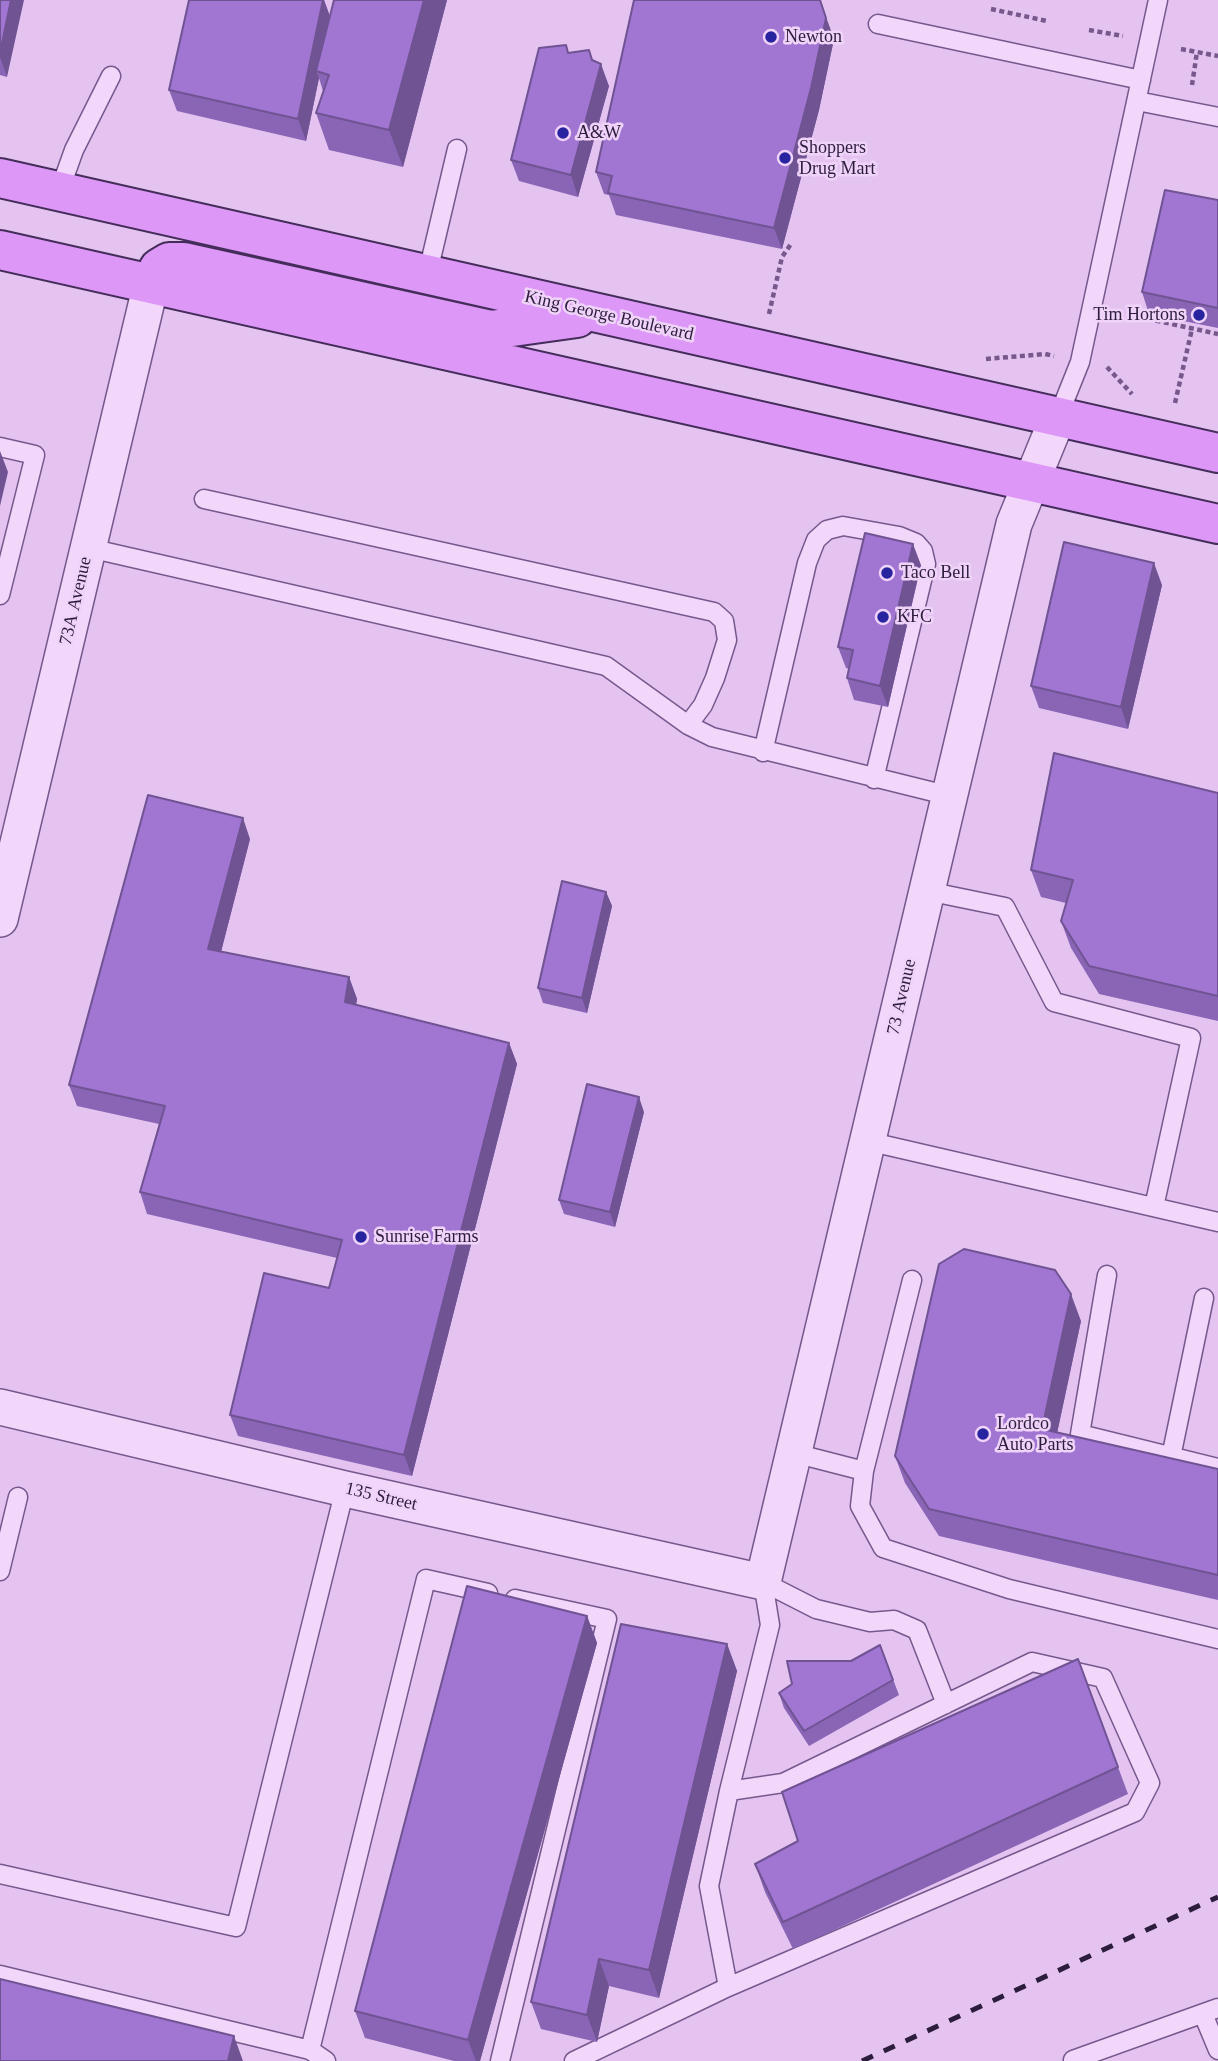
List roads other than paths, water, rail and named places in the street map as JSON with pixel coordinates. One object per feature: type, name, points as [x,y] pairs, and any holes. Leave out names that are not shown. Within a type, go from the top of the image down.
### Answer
[{"type":"main road","name":"King George Boulevard","points":[[0,178],[1218,453]]},
{"type":"main road","points":[[0,250],[1218,524]]},
{"type":"main road","points":[[151,284],[159,268],[169,262],[184,262],[491,330],[601,314]]},
{"type":"street","name":"73A Avenue","points":[[0,919],[151,284]]},
{"type":"street","name":"73 Avenue","points":[[763,1582],[1014,524],[1058,417]]},
{"type":"street","name":"135 Street","points":[[0,1407],[345,1489],[763,1582]]},
{"type":"lane","points":[[1058,417],[1082,354],[1158,0]]},
{"type":"lane","points":[[878,24],[1141,80]]},
{"type":"lane","points":[[59,192],[74,150],[111,76]]},
{"type":"lane","points":[[1137,101],[1218,117]]},
{"type":"lane","points":[[427,276],[457,149]]},
{"type":"lane","points":[[0,447],[35,455],[6,549],[0,595]]},
{"type":"lane","points":[[204,499],[714,612],[724,621],[727,640],[703,705],[688,725]]},
{"type":"lane","points":[[763,752],[807,563],[816,540],[827,530],[844,526],[899,536],[916,543],[923,551],[926,564],[874,779]]},
{"type":"lane","points":[[89,548],[606,666],[688,725],[712,737],[763,752],[950,796]]},
{"type":"lane","points":[[927,891],[1005,907],[1054,1002],[1191,1038],[1154,1207]]},
{"type":"lane","points":[[867,1141],[1218,1222]]},
{"type":"lane","points":[[1107,1275],[1080,1434],[1218,1468]]},
{"type":"lane","points":[[912,1280],[864,1471],[860,1506],[883,1548],[1009,1589],[1218,1639]]},
{"type":"lane","points":[[1171,1457],[1203,1298]]},
{"type":"lane","points":[[794,1453],[864,1471]]},
{"type":"lane","points":[[0,1874],[236,1927],[345,1489]]},
{"type":"lane","points":[[0,1571],[18,1497]]},
{"type":"lane","points":[[310,2049],[426,1579],[607,1619],[500,2061]]},
{"type":"lane","points":[[763,1582],[816,1609],[870,1622],[894,1620],[917,1630],[946,1704]]},
{"type":"lane","points":[[728,1987],[709,1886],[729,1791],[770,1625],[763,1582]]},
{"type":"lane","points":[[574,2061],[728,1987],[1135,1812],[1150,1783],[1104,1678],[1032,1661],[783,1783],[729,1791]]},
{"type":"lane","points":[[0,1975],[310,2049],[326,2061]]},
{"type":"lane","points":[[1073,2060],[1211,2011],[1218,2050]]},
{"type":"railway","points":[[862,2061],[1218,1897]]},
{"type":"place","name":"Newton","points":[[771,37]]},
{"type":"place","name":"A&W","points":[[563,133]]},
{"type":"place","name":"Shoppers Drug Mart","points":[[785,158]]},
{"type":"place","name":"Tim Hortons","points":[[1199,315]]},
{"type":"place","name":"Taco Bell","points":[[887,573]]},
{"type":"place","name":"KFC","points":[[883,617]]},
{"type":"place","name":"Sunrise Farms","points":[[361,1237]]},
{"type":"place","name":"Lordco Auto Parts","points":[[983,1434]]}]
